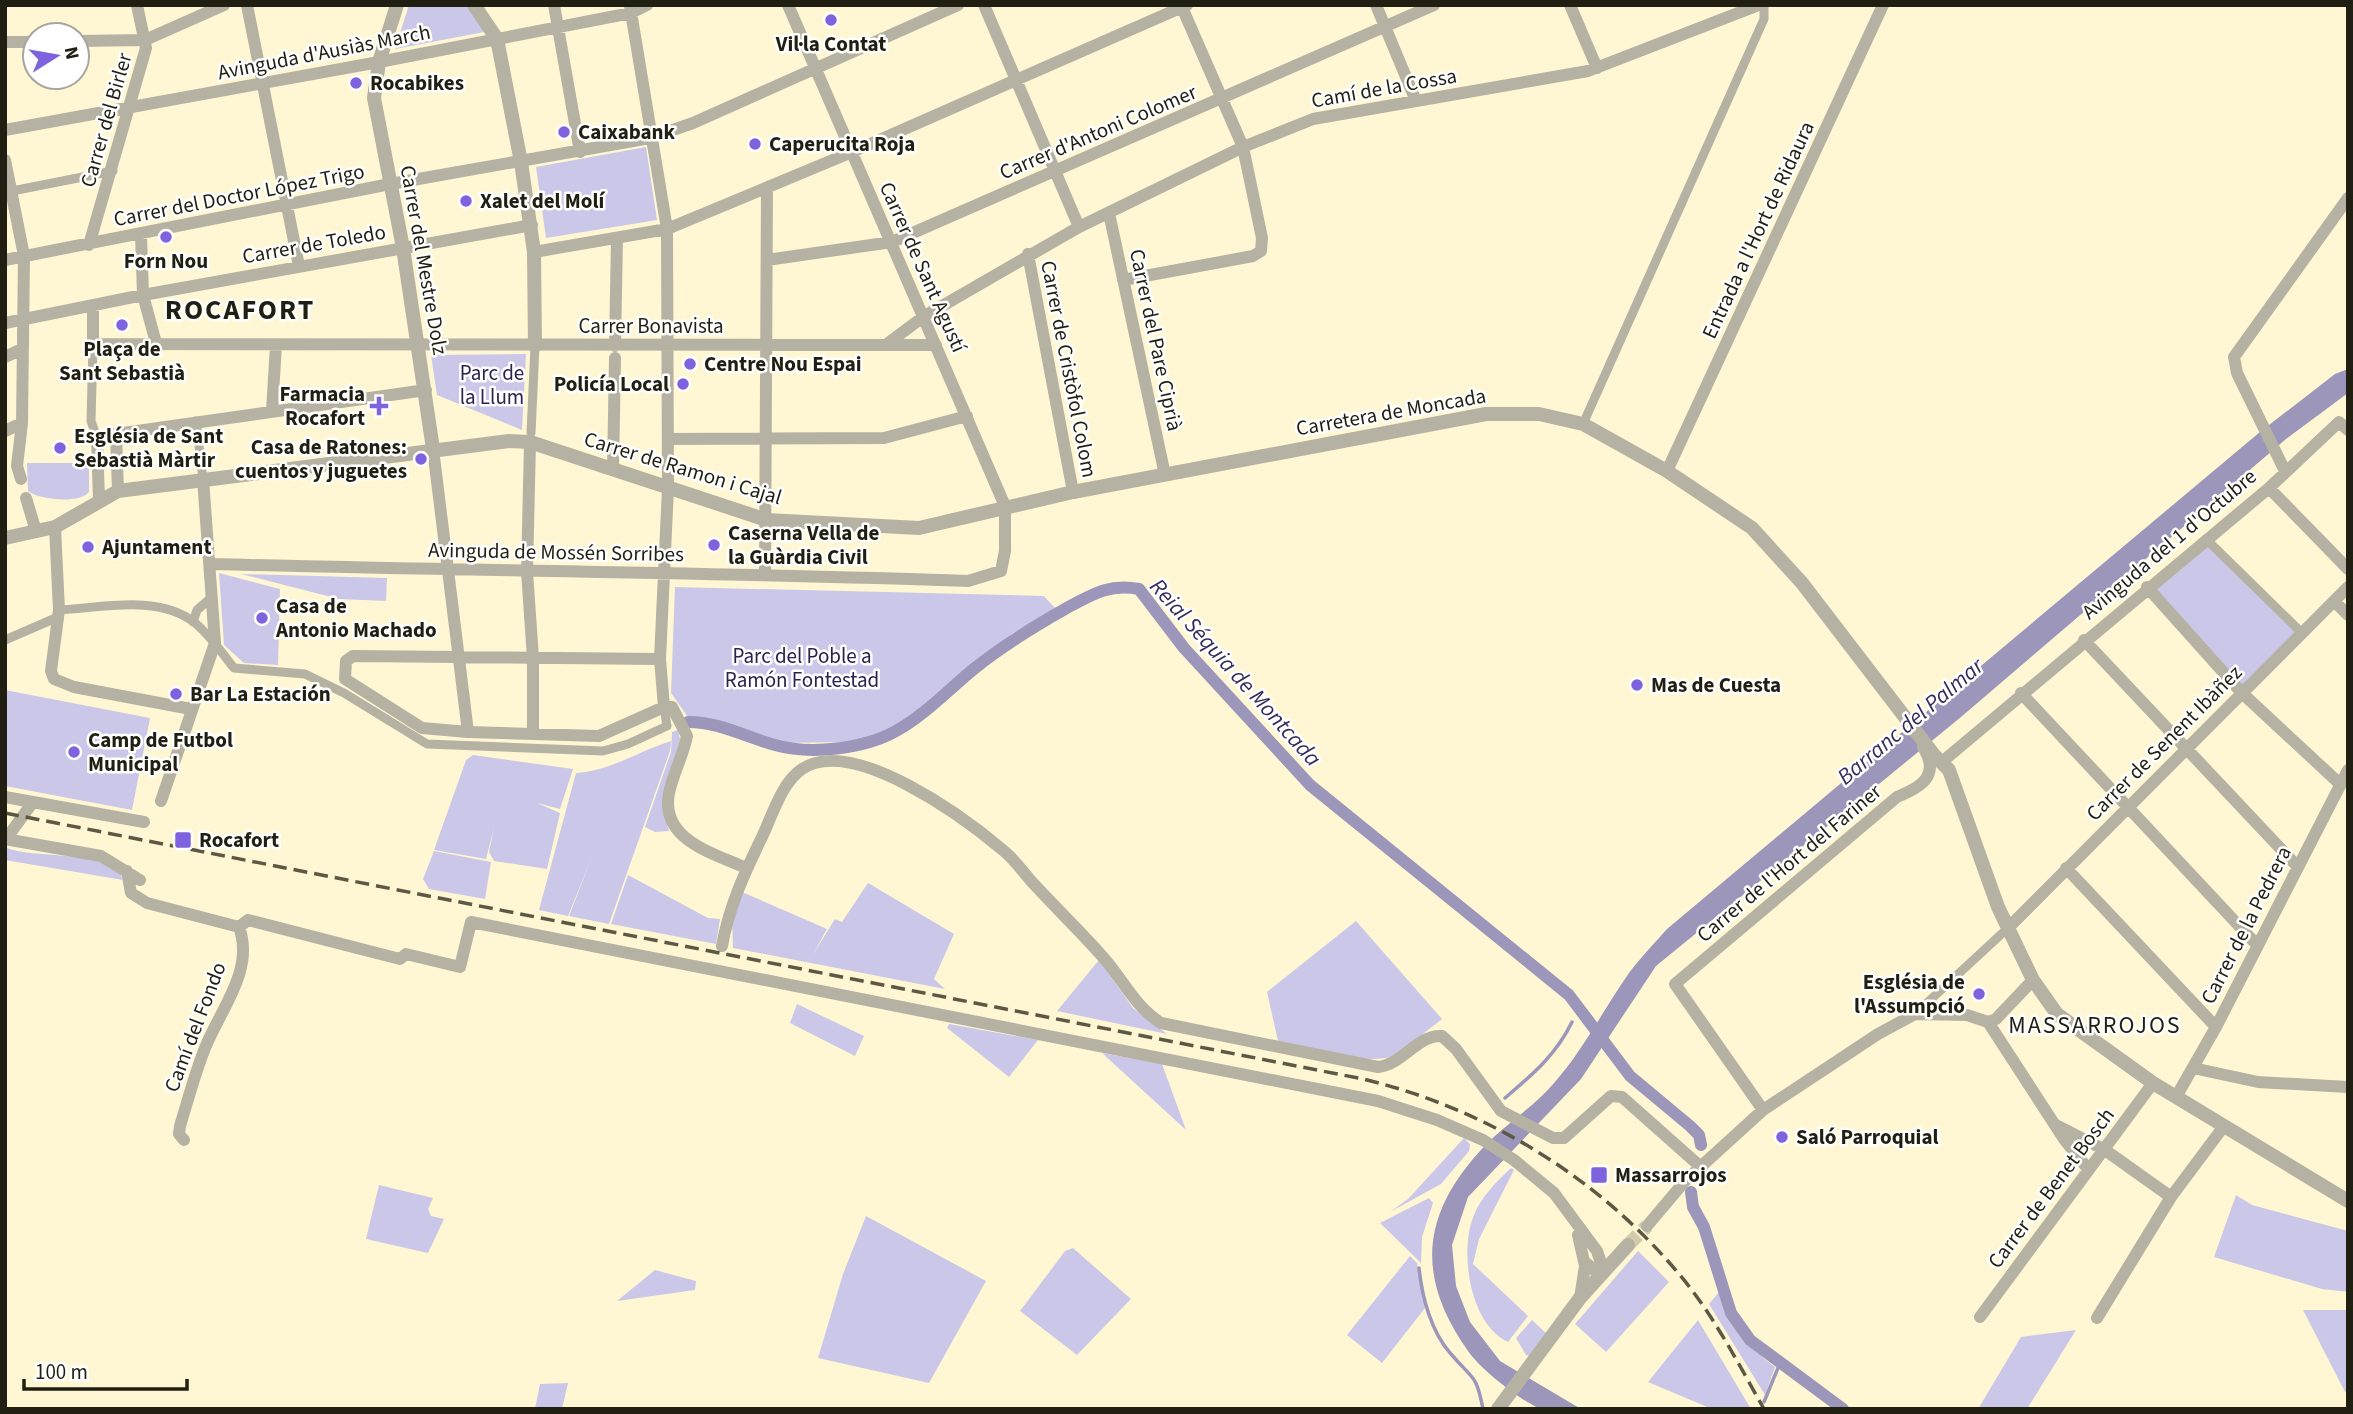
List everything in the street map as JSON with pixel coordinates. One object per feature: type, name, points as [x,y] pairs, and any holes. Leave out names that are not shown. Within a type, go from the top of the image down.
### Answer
[{"type":"street","name":"Carrer del Birler","points":[[89,245],[113,171],[146,48],[137,5]]},
{"type":"street","points":[[91,41],[145,40],[224,5]]},
{"type":"street","points":[[247,5],[299,266]]},
{"type":"street","name":"Carrer del Mestre Dolz","points":[[397,5],[379,62],[374,98],[402,248],[416,347],[426,390],[468,733]]},
{"type":"street","points":[[474,5],[497,39],[532,225],[535,346],[527,572],[533,658],[533,734]]},
{"type":"street","points":[[554,5],[580,152]]},
{"type":"street","name":"Avinguda d'Ausiàs March","points":[[5,130],[379,62],[558,27],[648,5]]},
{"type":"street","name":"Carrer de Sant Agustí","points":[[788,5],[1005,506]]},
{"type":"street","name":"Carrer del Doctor López Trigo","points":[[5,260],[390,184],[650,138],[692,123],[958,5]]},
{"type":"street","points":[[984,5],[1079,227]]},
{"type":"street","points":[[1376,5],[1416,101]]},
{"type":"street","name":"Carrer d'Antoni Colomer","points":[[767,260],[892,242],[1434,5]]},
{"type":"street","points":[[1570,5],[1597,68]]},
{"type":"street","points":[[1583,424],[1764,19],[1761,5]]},
{"type":"street","name":"Camí de la Cossa","points":[[923,317],[1079,227],[1243,148],[1313,119],[1597,68],[1761,5]]},
{"type":"street","name":"Entrada a l'Hort de Ridaura","points":[[1667,471],[1884,5]]},
{"type":"street","points":[[534,252],[667,229],[852,152],[1183,6],[1243,148],[1262,238],[1261,251],[1253,256],[1123,280]]},
{"type":"street","points":[[5,640],[59,614],[141,605],[167,608],[193,622],[215,643],[234,668],[304,674],[344,693],[427,744],[603,751],[628,744],[667,726],[660,659],[668,488],[667,229],[630,9]]},
{"type":"street","points":[[5,160],[9,192],[24,256],[22,423],[17,454],[21,479]]},
{"type":"street","points":[[9,192],[113,171]]},
{"type":"street","points":[[765,574],[767,188]]},
{"type":"street","points":[[2285,471],[2262,418],[2237,373],[2234,357],[2348,198]]},
{"type":"street","name":"Carrer del Pare Ciprià","points":[[1109,213],[1165,475]]},
{"type":"street","name":"Carrer de Toledo","points":[[143,295],[532,225]]},
{"type":"street","points":[[93,344],[156,343],[143,295],[141,235]]},
{"type":"street","points":[[612,470],[617,238]]},
{"type":"street","name":"Carrer de Cristòfol Colom","points":[[1028,254],[1073,492]]},
{"type":"street","points":[[5,323],[143,295]]},
{"type":"street","points":[[93,306],[91,421],[97,438],[99,501]]},
{"type":"street","points":[[887,344],[923,317]]},
{"type":"street","name":"Carrer Bonavista","points":[[156,343],[535,346],[615,352],[668,345],[936,345]]},
{"type":"street","points":[[272,411],[276,345]]},
{"type":"street","points":[[5,357],[22,349]]},
{"type":"street","points":[[97,438],[197,421],[426,390]]},
{"type":"street","name":"Carretera de Moncada","points":[[1005,506],[1486,414],[1539,414],[1583,424],[1667,471],[1752,528],[1802,583],[1953,779],[1989,887],[2033,980],[2049,1005],[2072,1027],[2153,1083],[2348,1201]]},
{"type":"street","points":[[668,439],[884,438],[967,416]]},
{"type":"street","points":[[162,801],[215,643],[211,564],[197,421]]},
{"type":"street","points":[[5,431],[22,423]]},
{"type":"street","name":"Avinguda del 1 d'Octubre","points":[[2021,693],[2269,488],[2285,471],[2344,426]]},
{"type":"street","points":[[116,434],[118,491]]},
{"type":"street","name":"Carrer de Ramon i Cajal","points":[[5,538],[55,527],[118,491],[531,437],[612,470],[767,520],[919,528],[1005,506]]},
{"type":"street","points":[[2269,488],[2348,569]]},
{"type":"street","points":[[26,498],[36,531]]},
{"type":"street","name":"Avinguda de Mossén Sorribes","points":[[211,564],[527,572],[765,574],[968,581],[984,579],[1000,571],[1004,551],[1005,506]]},
{"type":"street","points":[[55,527],[59,614],[51,671],[54,679],[74,687],[191,709]]},
{"type":"street","points":[[2206,539],[2301,632]]},
{"type":"street","points":[[2147,587],[2242,693],[2340,784]]},
{"type":"street","name":"Carrer de Senent Ibàñez","points":[[2009,927],[2348,587]]},
{"type":"street","points":[[193,622],[197,610],[212,597]]},
{"type":"street","points":[[2334,601],[2348,615]]},
{"type":"street","points":[[2084,640],[2297,866]]},
{"type":"street","points":[[660,659],[353,656],[346,661],[345,679],[422,728],[468,733],[599,736],[664,706],[671,707],[687,736],[670,793],[668,810],[674,828],[683,838],[746,868]]},
{"type":"street","points":[[2021,693],[2257,945]]},
{"type":"street","name":"Carrer de l'Hort del Fariner","points":[[1763,1110],[1675,984],[1897,797],[1919,787],[1936,758],[2021,693]]},
{"type":"street","points":[[722,946],[727,917],[746,868],[791,778],[799,770],[830,761],[860,764],[932,798],[1005,851],[1103,957],[1138,1005],[1161,1023],[1378,1067],[1393,1064],[1426,1040],[1442,1036],[1456,1049],[1496,1106],[1509,1117],[1553,1138],[1564,1139],[1611,1096],[1622,1097],[1702,1168]]},
{"type":"street","name":"Carrer de la Pedrera","points":[[2176,1097],[2216,1027],[2348,770]]},
{"type":"street","points":[[5,797],[144,822]]},
{"type":"street","points":[[33,803],[6,839],[101,856],[140,880]]},
{"type":"street","points":[[2066,868],[2216,1027]]},
{"type":"street","points":[[127,871],[131,893],[147,902],[239,927],[248,920],[400,959],[406,954],[422,956],[460,967],[471,922],[1365,1097],[1424,1115],[1496,1147],[1546,1185],[1597,1251],[1604,1272]]},
{"type":"street","name":"Camí del Fondo","points":[[184,1140],[179,1134],[180,1126],[204,1051],[235,988],[242,956],[243,939],[239,927]]},
{"type":"street","points":[[1647,1226],[1685,1181],[1763,1110],[1878,1034],[1915,1014],[2009,927]]},
{"type":"street","points":[[1988,1022],[1996,1019],[2033,980]]},
{"type":"street","points":[[1915,1014],[1967,1015],[1988,1022],[2055,1125],[2088,1169]]},
{"type":"street","points":[[2193,1068],[2258,1082],[2348,1087]]},
{"type":"street","name":"Carrer de Benet Bosch","points":[[1980,1317],[2153,1083]]},
{"type":"street","points":[[2055,1125],[2105,1150],[2171,1197]]},
{"type":"street","points":[[2097,1318],[2171,1197],[2224,1126]]},
{"type":"street","points":[[1572,1219],[1582,1244],[1585,1262],[1580,1298]]},
{"type":"street","points":[[1597,1251],[1613,1252],[1628,1246]]},
{"type":"street","points":[[1503,1403],[1580,1298],[1628,1246]]},
{"type":"street","points":[[1585,1262],[1596,1271],[1604,1272]]},
{"type":"green space","points":[[409,5],[468,5],[484,32],[395,49]]},
{"type":"green space","points":[[646,147],[657,220],[546,238],[536,167]]},
{"type":"green space","name":"Parc de la Llum","points":[[526,354],[522,430],[437,395],[431,355]]},
{"type":"green space","points":[[27,463],[89,463],[89,492],[84,496],[69,499],[33,494],[28,491]]},
{"type":"green space","points":[[2206,542],[2302,633],[2242,691],[2149,587]]},
{"type":"green space","points":[[219,573],[280,589],[278,665],[244,663],[224,645]]},
{"type":"green space","points":[[241,574],[387,578],[386,601],[339,599]]},
{"type":"green space","name":"Parc del Poble a Ramón Fontestad","points":[[675,587],[1044,596],[1056,609],[1013,633],[894,729],[852,742],[779,743],[723,723],[690,720],[671,693]]},
{"type":"green space","name":"Camp de Futbol Municipal","points":[[5,690],[150,718],[132,810],[5,786]]},
{"type":"green space","points":[[678,730],[680,739],[666,820],[669,831],[655,832],[645,827],[671,752],[672,732]]},
{"type":"green space","points":[[671,741],[670,751],[609,924],[569,916],[592,857],[568,916],[539,910],[576,773],[613,765]]},
{"type":"green space","points":[[473,755],[573,769],[560,809],[537,803],[560,813],[547,869],[494,861],[489,852],[494,828],[486,859],[434,850],[466,760]]},
{"type":"green space","points":[[5,847],[104,863],[116,870],[123,880],[5,860]]},
{"type":"green space","points":[[434,851],[491,862],[485,899],[429,889],[423,879]]},
{"type":"green space","points":[[628,875],[708,918],[720,919],[716,944],[611,924]]},
{"type":"green space","points":[[868,883],[954,934],[934,979],[945,989],[733,948],[732,918],[742,892],[827,929],[812,956],[835,919],[842,922]]},
{"type":"green space","points":[[1356,921],[1442,1019],[1395,1056],[1381,1059],[1336,1055],[1278,1041],[1267,992]]},
{"type":"green space","points":[[1099,960],[1133,1008],[1167,1034],[1057,1011]]},
{"type":"green space","points":[[797,1004],[864,1036],[855,1056],[790,1023]]},
{"type":"green space","points":[[949,1024],[1038,1040],[1009,1077],[947,1028]]},
{"type":"green space","points":[[1102,1053],[1162,1064],[1186,1130]]},
{"type":"green space","points":[[1464,1138],[1470,1144],[1469,1151],[1441,1184],[1390,1212],[1408,1199]]},
{"type":"green space","points":[[1511,1168],[1514,1170],[1479,1239],[1473,1264],[1528,1316],[1508,1342],[1495,1333],[1476,1303],[1468,1266],[1468,1247],[1477,1208]]},
{"type":"green space","points":[[379,1185],[433,1198],[428,1209],[431,1216],[444,1219],[428,1253],[366,1239]]},
{"type":"green space","points":[[2236,1195],[2252,1205],[2348,1231],[2348,1292],[2322,1289],[2214,1257]]},
{"type":"green space","points":[[1429,1198],[1433,1203],[1422,1237],[1421,1263],[1380,1223]]},
{"type":"green space","points":[[866,1216],[986,1281],[929,1383],[818,1358],[843,1274]]},
{"type":"green space","points":[[1073,1248],[1131,1299],[1077,1355],[1020,1311],[1065,1251]]},
{"type":"green space","points":[[1638,1251],[1669,1282],[1606,1352],[1575,1324]]},
{"type":"green space","points":[[1410,1256],[1417,1263],[1425,1308],[1382,1363],[1347,1335]]},
{"type":"green space","points":[[655,1270],[696,1281],[695,1290],[617,1301]]},
{"type":"green space","points":[[1719,1292],[1741,1334],[1775,1367],[1765,1395],[1709,1304]]},
{"type":"green space","points":[[2303,1310],[2348,1310],[2348,1391],[2345,1392]]},
{"type":"green space","points":[[1532,1320],[1547,1334],[1530,1356],[1526,1355],[1516,1338]]},
{"type":"green space","points":[[1698,1320],[1751,1409],[1712,1409],[1648,1382]]},
{"type":"green space","points":[[2076,1330],[2027,1409],[1978,1409],[2021,1337]]},
{"type":"green space","points":[[568,1383],[562,1409],[535,1409],[540,1384]]},
{"type":"shaded area","points":[[2348,369],[2348,393],[2286,439],[1961,717],[1656,966],[1581,1079],[1468,1197],[1452,1245],[1456,1286],[1470,1322],[1500,1361],[1581,1409],[1538,1408],[1510,1391],[1468,1351],[1451,1324],[1440,1299],[1434,1273],[1432,1249],[1436,1224],[1460,1176],[1480,1151],[1554,1083],[1575,1057],[1629,973],[1667,929],[2260,432],[2335,374]]},
{"type":"waterway","name":"Reial Séquia de Montcada","points":[[688,722],[722,727],[764,742],[804,750],[869,742],[907,725],[975,668],[1065,609],[1109,589],[1139,589],[1184,648],[1310,785],[1569,995],[1630,1076],[1690,1126],[1699,1135],[1701,1145]]},
{"type":"waterway","points":[[1505,1098],[1551,1054],[1572,1022]]},
{"type":"waterway","name":"Reial Séquia de Montcada","points":[[1691,1192],[1693,1207],[1704,1227],[1731,1313],[1750,1340],[1843,1409]]},
{"type":"waterway","points":[[1419,1268],[1422,1291],[1433,1325],[1444,1345],[1476,1383],[1483,1409]]},
{"type":"waterway","points":[[1764,1402],[1780,1363]]},
{"type":"tunnel","points":[[1628,1245],[1647,1226]]},
{"type":"railway","points":[[5,813],[1363,1079],[1408,1092],[1495,1128],[1576,1177],[1613,1207],[1647,1239],[1691,1289],[1724,1339],[1764,1409]]},
{"type":"place","name":"Vil·la Contat","points":[[831,20]]},
{"type":"place","name":"Rocabikes","points":[[356,83]]},
{"type":"place","name":"Caixabank","points":[[564,132]]},
{"type":"place","name":"Caperucita Roja","points":[[755,144]]},
{"type":"place","name":"Xalet del Molí","points":[[466,201]]},
{"type":"place","name":"Forn Nou","points":[[166,237]]},
{"type":"place","name":"Plaça de Sant Sebastià","points":[[122,325]]},
{"type":"place","name":"Centre Nou Espai","points":[[690,364]]},
{"type":"place","name":"Policía Local","points":[[683,384]]},
{"type":"place","name":"Farmacia Rocafort","points":[[379,406]]},
{"type":"place","name":"Església de Sant Sebastià Màrtir","points":[[60,448]]},
{"type":"place","name":"Casa de Ratones: cuentos y juguetes","points":[[421,459]]},
{"type":"place","name":"Caserna Vella de la Guàrdia Civil","points":[[714,545]]},
{"type":"place","name":"Ajuntament","points":[[88,547]]},
{"type":"place","name":"Casa de Antonio Machado","points":[[262,618]]},
{"type":"place","name":"Mas de Cuesta","points":[[1637,685]]},
{"type":"place","name":"Bar La Estación","points":[[176,694]]},
{"type":"place","name":"Camp de Futbol Municipal","points":[[74,752]]},
{"type":"place","name":"Rocafort","points":[[183,840]]},
{"type":"place","name":"Església de l'Assumpció","points":[[1979,994]]},
{"type":"place","name":"Saló Parroquial","points":[[1782,1137]]},
{"type":"place","name":"Massarrojos","points":[[1599,1175]]},
{"type":"district","name":"ROCAFORT","points":[[240,309]]},
{"type":"district","name":"MASSARROJOS","points":[[2095,1025]]},
{"type":"water label","name":"Barranc del Palmar","points":[[1910,721]]}]
